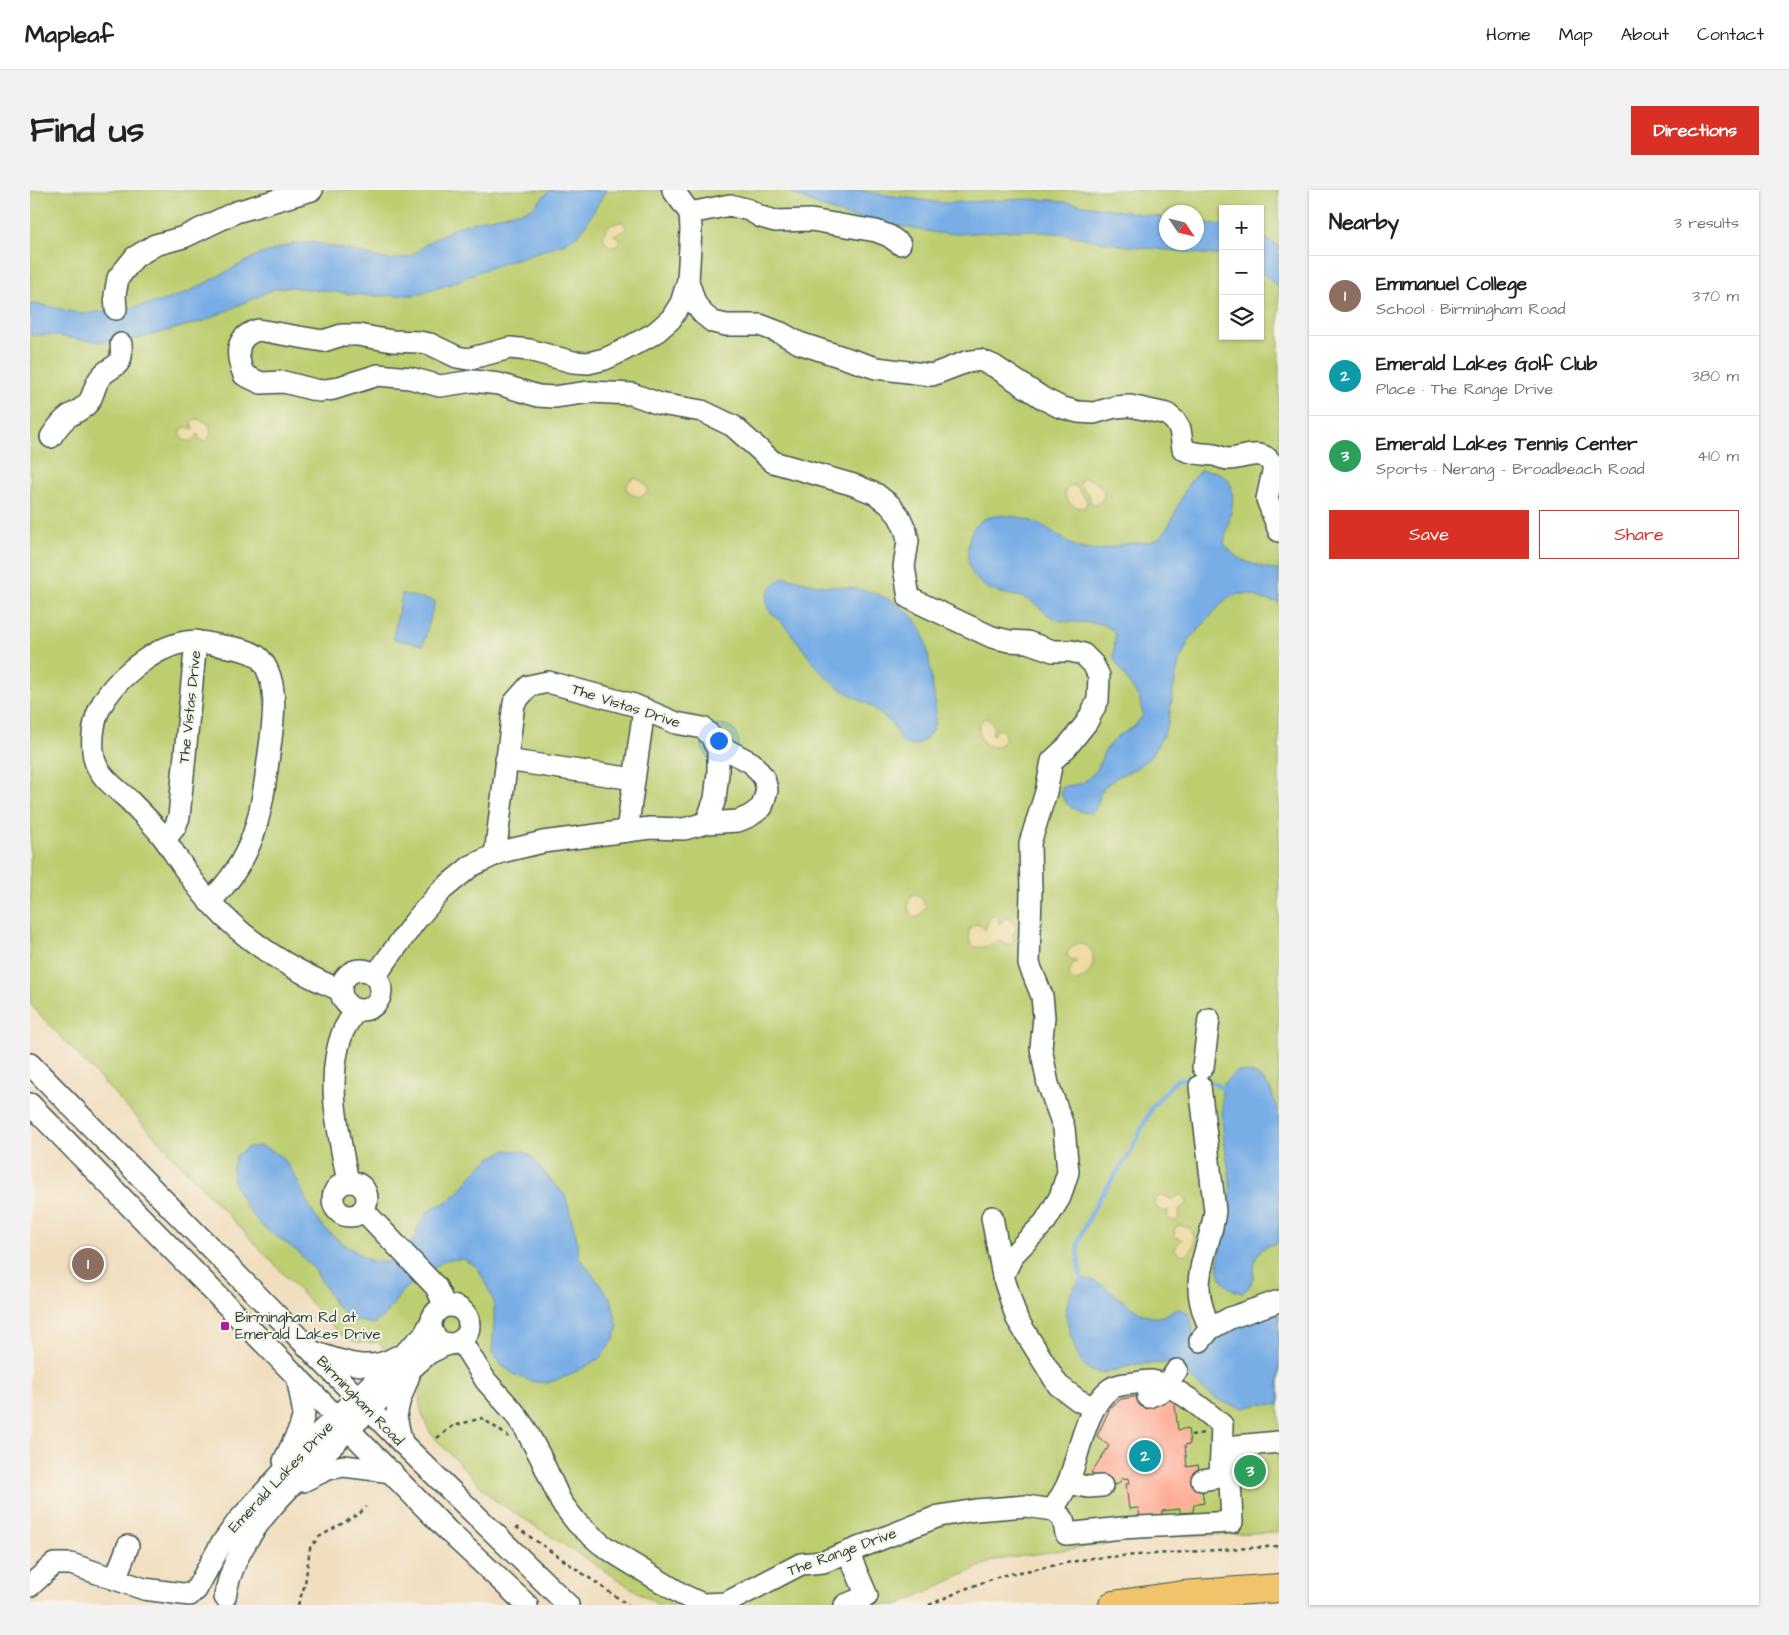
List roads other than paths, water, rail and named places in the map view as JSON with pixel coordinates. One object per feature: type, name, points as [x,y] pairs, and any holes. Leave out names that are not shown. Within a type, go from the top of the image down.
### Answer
[{"type":"main road","points":[[1113,1605],[1183,1595],[1279,1588]]},
{"type":"street","points":[[116,309],[115,295],[118,278],[135,256],[155,245],[184,237],[236,212],[312,190]]},
{"type":"street","points":[[673,190],[690,213],[692,229],[688,281],[681,303],[671,319],[655,333],[614,355],[588,363],[573,362],[529,350],[510,348],[468,359],[457,357],[430,344],[419,342],[392,341],[358,335],[342,336],[323,341],[258,330],[250,332],[243,338],[239,348],[238,362],[244,375],[261,383],[284,382],[319,390],[333,389],[378,375],[410,378],[440,386],[473,381],[499,384],[538,396],[590,392],[632,394],[660,404],[702,411],[733,426],[774,462],[854,485],[876,494],[890,505],[899,516],[906,531],[908,541],[904,567],[909,598],[992,637],[1009,641],[1027,642],[1053,652],[1071,651],[1083,654],[1094,664],[1098,676],[1098,700],[1087,722],[1067,747],[1052,761],[1046,792],[1030,843],[1029,964],[1042,996],[1044,1016],[1041,1048],[1048,1084],[1064,1128],[1068,1172],[1060,1197],[1045,1222],[1013,1255],[1004,1276]]},
{"type":"street","points":[[690,213],[730,205],[775,221],[811,220],[876,231],[889,236],[900,244]]},
{"type":"street","points":[[688,281],[695,303],[703,314],[713,322],[726,325],[760,325],[781,333],[799,343],[876,368],[932,375],[966,362],[980,360],[994,366],[1044,399],[1078,412],[1094,413],[1115,407],[1130,406],[1167,414],[1180,429],[1183,449],[1192,454],[1213,455],[1227,459],[1251,454],[1270,459],[1274,467],[1267,499],[1279,531]]},
{"type":"street","points":[[50,437],[61,422],[80,411],[88,403],[100,377],[120,361],[122,354],[121,344]]},
{"type":"street","points":[[196,641],[233,648],[249,653],[261,660],[270,676],[273,697],[272,729],[261,814],[254,836],[239,867],[222,890],[209,902]]},
{"type":"street","name":"The Vistas Drive","points":[[165,839],[175,827],[179,817],[196,641],[170,646],[152,655],[122,678],[109,692],[99,709],[95,723],[93,741],[95,759],[102,774],[165,839],[209,902],[253,943],[320,981],[340,990]]},
{"type":"street","name":"The Vistas Drive","points":[[495,855],[514,704],[529,686],[548,682],[634,705],[676,723],[703,728],[712,737],[714,743],[752,763],[764,778],[767,790],[762,807],[750,816],[738,821],[706,823]]},
{"type":"street","points":[[628,831],[644,710]]},
{"type":"street","points":[[376,976],[416,920],[442,890],[471,866],[501,852],[543,842],[650,828],[684,829],[706,823],[714,799],[718,773],[718,750],[714,743]]},
{"type":"street","points":[[506,760],[634,779]]},
{"type":"street","points":[[357,970],[370,972],[376,976],[381,988],[378,1000],[369,1009],[356,1010],[344,1003],[340,990],[345,977],[357,970]]},
{"type":"street","points":[[356,1010],[342,1033],[336,1066],[335,1101],[337,1125],[348,1182],[354,1182],[363,1188],[367,1199],[363,1210],[436,1287],[446,1306]]},
{"type":"street","points":[[1209,1018],[1202,1077],[1215,1211],[1213,1228],[1200,1277],[1199,1288],[1205,1335],[1230,1318],[1275,1304]]},
{"type":"street","name":"Birmingham Road","points":[[30,1064],[402,1444],[568,1605]]},
{"type":"street","name":"Birmingham Road","points":[[30,1104],[476,1558],[527,1605]]},
{"type":"street","points":[[992,1218],[1004,1276],[1017,1319],[1058,1384],[1078,1400],[1094,1408]]},
{"type":"street","points":[[313,1352],[353,1364],[375,1366],[408,1360],[429,1353],[466,1335],[469,1328],[469,1320],[466,1314],[460,1308],[453,1306],[446,1306],[435,1312],[424,1335],[408,1360],[363,1404]]},
{"type":"street","points":[[430,1324],[435,1337],[440,1342],[453,1342]]},
{"type":"street","name":"The Range Drive","points":[[453,1342],[513,1411],[525,1428],[561,1502],[577,1523],[602,1544],[683,1595],[702,1604],[750,1599],[801,1564],[823,1562],[939,1516],[976,1510],[1026,1506],[1053,1510]]},
{"type":"street","points":[[402,1444],[396,1417],[408,1360]]},
{"type":"street","points":[[282,1484],[304,1414],[296,1376]]},
{"type":"street","points":[[1172,1378],[1124,1384],[1112,1388],[1102,1396],[1094,1408],[1081,1440],[1068,1483],[1053,1510],[1063,1519],[1066,1534],[1122,1528],[1232,1522],[1229,1460],[1236,1446],[1279,1442]]},
{"type":"street","points":[[1148,1397],[1157,1394],[1172,1378]]},
{"type":"street","points":[[1172,1378],[1222,1426],[1220,1477],[1202,1480]]},
{"type":"street","name":"Emerald Lakes Drive","points":[[190,1597],[220,1546],[238,1521],[282,1484],[363,1404]]},
{"type":"street","points":[[282,1484],[328,1469],[344,1466],[392,1472]]},
{"type":"street","points":[[1068,1483],[1088,1487],[1102,1486]]},
{"type":"street","name":"Emerald Lakes Drive","points":[[228,1601],[228,1579],[242,1548],[264,1518],[282,1484]]},
{"type":"street","points":[[115,1579],[128,1546]]},
{"type":"street","points":[[845,1605],[867,1596],[848,1552]]},
{"type":"street","points":[[30,1586],[54,1564],[71,1564],[144,1589],[190,1597],[204,1588],[212,1588],[220,1591],[228,1601]]},
{"type":"street","points":[[144,1589],[165,1605]]},
{"type":"water","points":[[550,190],[606,190],[585,226],[577,236],[565,243],[475,273],[454,283],[414,295],[371,296],[290,287],[274,289],[204,321],[137,339],[109,342],[50,335],[30,335],[30,304],[38,304],[82,314],[135,307],[166,300],[188,292],[258,255],[292,244],[313,242],[390,260],[411,256],[432,240],[457,227],[531,209]]},
{"type":"water","points":[[784,190],[854,190],[942,203],[1027,199],[1054,200],[1159,217],[1159,249],[1120,245],[1065,234],[1022,230],[957,234],[937,233],[847,216]]},
{"type":"water","points":[[1204,223],[1219,225],[1219,256],[1167,250],[1204,250]]},
{"type":"water","points":[[1264,237],[1279,246],[1279,288],[1264,275]]},
{"type":"water","points":[[1200,470],[1215,472],[1225,477],[1231,485],[1233,495],[1232,506],[1224,543],[1229,550],[1241,559],[1255,565],[1279,571],[1279,602],[1265,600],[1250,594],[1238,594],[1226,599],[1189,640],[1179,663],[1168,724],[1150,757],[1135,769],[1119,776],[1105,786],[1100,794],[1098,805],[1092,813],[1081,812],[1070,806],[1064,799],[1061,794],[1062,787],[1083,783],[1097,770],[1104,752],[1117,737],[1135,726],[1143,715],[1140,700],[1114,659],[1115,633],[1102,624],[1062,621],[1051,616],[1029,600],[988,589],[975,577],[970,569],[968,549],[970,535],[977,525],[985,519],[996,516],[1009,516],[1034,522],[1080,548],[1099,550],[1151,541],[1159,538],[1167,529],[1188,485]]},
{"type":"water","points":[[785,577],[818,585],[865,590],[894,602],[914,619],[923,633],[926,645],[936,710],[932,730],[923,741],[914,745],[905,744],[900,739],[895,728],[879,712],[836,686],[824,675],[788,630],[771,613],[766,601],[768,592],[770,588]]},
{"type":"water","points":[[402,594],[435,601],[423,645],[393,639]]},
{"type":"water","points":[[1239,1071],[1255,1074],[1262,1079],[1271,1090],[1279,1116],[1279,1242],[1267,1246],[1257,1255],[1253,1278],[1248,1288],[1242,1293],[1226,1285],[1221,1279],[1219,1268],[1220,1251],[1230,1207],[1229,1176],[1223,1132],[1222,1088],[1229,1078]]},
{"type":"water","points":[[261,1146],[273,1151],[290,1168],[313,1213],[327,1231],[366,1258],[382,1262],[388,1262],[415,1238],[420,1223],[430,1209],[443,1204],[457,1194],[473,1174],[490,1158],[506,1150],[522,1151],[532,1157],[565,1195],[576,1235],[579,1257],[611,1299],[618,1328],[613,1341],[599,1359],[568,1376],[547,1383],[534,1382],[517,1376],[502,1366],[492,1353],[494,1302],[477,1267],[463,1259],[445,1260],[403,1290],[385,1316],[373,1324],[354,1320],[336,1306],[315,1270],[297,1251],[262,1226],[246,1207],[235,1186],[232,1171],[236,1156],[248,1147]]},
{"type":"water","points":[[1081,1278],[1100,1284],[1131,1307],[1148,1316],[1161,1317],[1174,1310],[1184,1310],[1190,1314],[1195,1339],[1205,1351],[1223,1335],[1238,1326],[1258,1318],[1279,1315],[1279,1405],[1260,1404],[1244,1408],[1228,1404],[1217,1399],[1199,1386],[1174,1363],[1138,1364],[1103,1373],[1095,1372],[1085,1367],[1079,1358],[1071,1336],[1065,1312],[1071,1292]]},
{"type":"waterway","points":[[1081,1278],[1078,1244],[1081,1235],[1098,1200],[1129,1155],[1152,1107],[1176,1080],[1195,1076],[1222,1088]]},
{"type":"place","name":"Emmanuel College","points":[[88,1264]]},
{"type":"place","name":"Birmingham Rd at Emerald Lakes Drive","points":[[225,1326]]},
{"type":"place","name":"Emerald Lakes Golf Club","points":[[1145,1456]]},
{"type":"place","name":"Emerald Lakes Tennis Center","points":[[1250,1471]]}]
